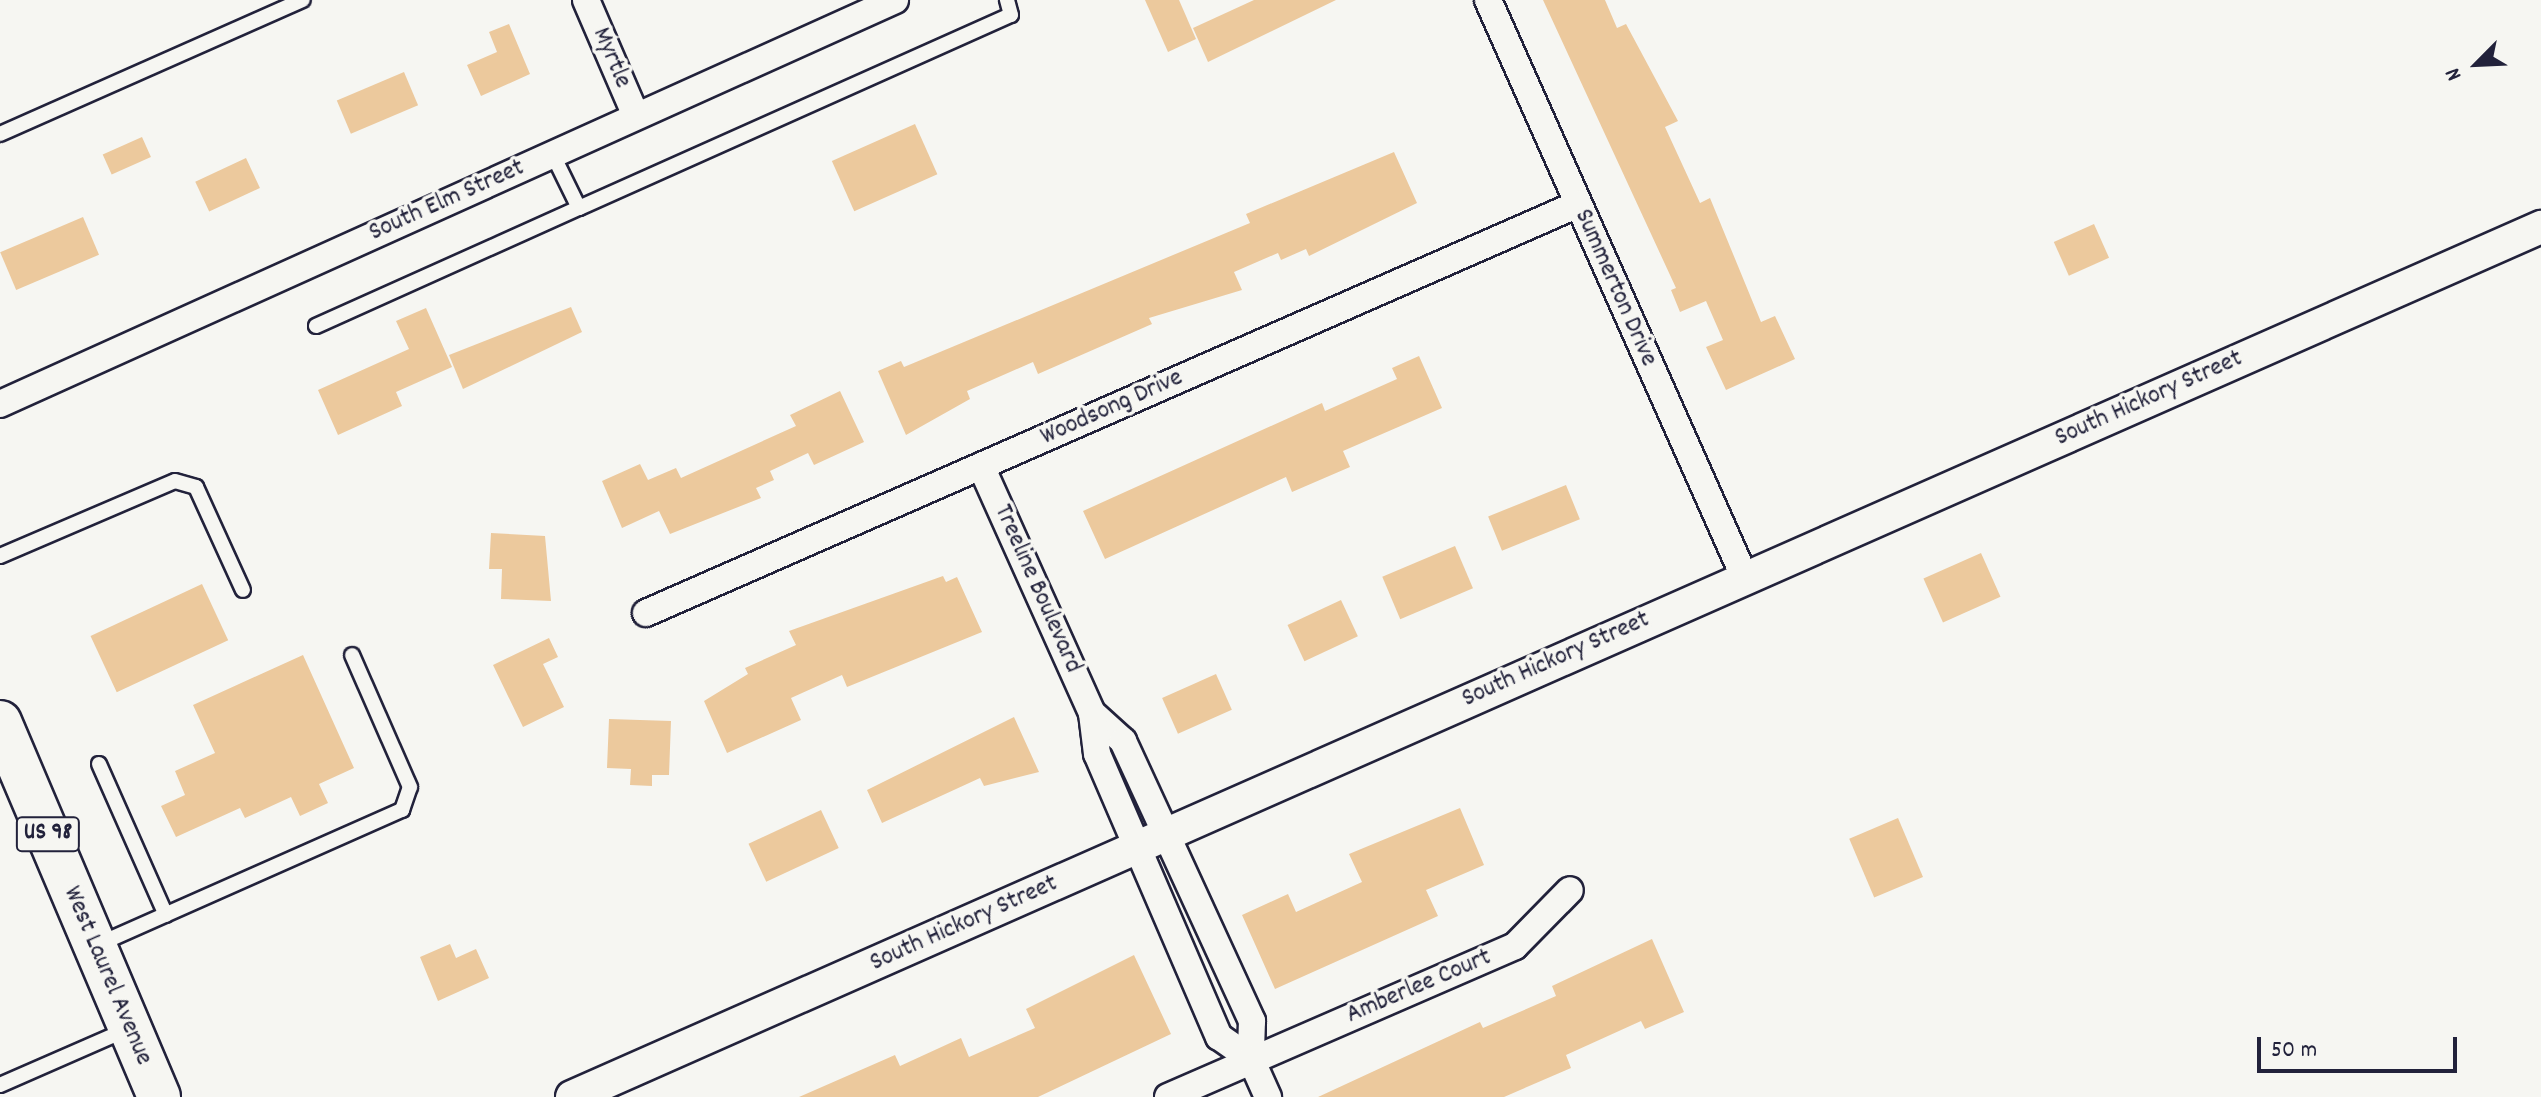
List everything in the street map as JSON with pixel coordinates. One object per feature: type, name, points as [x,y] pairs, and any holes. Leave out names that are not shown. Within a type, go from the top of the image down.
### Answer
[{"type":"main road","name":"West Laurel Avenue","points":[[0,722],[159,1097]]},
{"type":"street","name":"Myrtle","points":[[586,0],[636,116]]},
{"type":"street","name":"South Elm Street","points":[[0,404],[895,0]]},
{"type":"street","name":"Summerton Drive","points":[[1488,0],[1744,576]]},
{"type":"street","name":"Woodsong Drive","points":[[646,613],[1578,204]]},
{"type":"street","name":"South Hickory Street","points":[[572,1097],[1744,576],[2541,227]]},
{"type":"street","name":"Treeline Boulevard","points":[[981,466],[1092,713],[1097,754],[1219,1037],[1251,1059]]},
{"type":"street","name":"Treeline Boulevard","points":[[1092,713],[1123,741],[1252,1021],[1251,1059]]},
{"type":"street","name":"Amberlee Court","points":[[1168,1097],[1515,946],[1570,890]]},
{"type":"street","points":[[1251,1059],[1268,1097]]},
{"type":"lane","points":[[0,134],[303,0]]},
{"type":"lane","points":[[316,326],[1011,15],[1007,0]]},
{"type":"lane","points":[[553,155],[579,208]]},
{"type":"lane","points":[[0,556],[175,481],[196,487],[243,590]]},
{"type":"lane","points":[[93,947],[402,810],[410,799],[407,778],[352,655]]},
{"type":"lane","points":[[99,764],[166,915]]},
{"type":"lane","points":[[0,1085],[128,1029]]},
{"type":"building","points":[[1145,0],[1179,0],[1196,39],[1168,52]]},
{"type":"building","points":[[1254,0],[1336,0],[1208,62],[1193,28]]},
{"type":"building","points":[[1543,0],[1605,0],[1617,28],[1626,24],[1678,121],[1665,127],[1700,203],[1710,198],[1761,322],[1775,316],[1795,359],[1726,390],[1706,347],[1723,340],[1706,301],[1680,312],[1671,290],[1676,288]]},
{"type":"building","points":[[509,24],[530,74],[481,96],[467,65],[497,52],[489,32]]},
{"type":"building","points":[[404,72],[418,105],[351,134],[337,101]]},
{"type":"building","points":[[915,124],[937,174],[854,211],[832,161]]},
{"type":"building","points":[[142,137],[151,157],[112,175],[103,154]]},
{"type":"building","points":[[1394,152],[1417,203],[1309,256],[1306,249],[1281,260],[1278,253],[1234,272],[1242,290],[1149,318],[1152,324],[1038,374],[1033,362],[967,391],[970,399],[906,435],[878,371],[901,361],[904,367],[1250,223],[1246,214]]},
{"type":"building","points":[[246,158],[260,188],[209,212],[195,182]]},
{"type":"building","points":[[83,217],[99,255],[16,290],[0,252]]},
{"type":"building","points":[[2094,224],[2109,258],[2069,276],[2054,242]]},
{"type":"building","points":[[571,307],[582,332],[463,389],[449,355]]},
{"type":"building","points":[[426,308],[452,367],[396,392],[402,406],[338,435],[318,390],[409,349],[396,321]]},
{"type":"building","points":[[1419,356],[1442,408],[1343,451],[1350,467],[1292,492],[1286,477],[1105,559],[1083,511],[1322,403],[1325,411],[1397,379],[1392,368]]},
{"type":"building","points":[[840,391],[864,442],[814,465],[808,453],[770,471],[774,480],[756,488],[761,498],[670,534],[659,511],[622,528],[602,481],[640,464],[648,480],[676,468],[681,478],[796,426],[790,415]]},
{"type":"building","points":[[1566,485],[1580,519],[1502,551],[1488,516]]},
{"type":"building","points":[[491,533],[545,536],[551,601],[501,599],[502,569],[489,569]]},
{"type":"building","points":[[1455,546],[1473,588],[1400,619],[1382,577]]},
{"type":"building","points":[[1981,553],[2001,597],[1943,622],[1923,579]]},
{"type":"building","points":[[943,576],[946,582],[957,577],[982,632],[847,687],[842,675],[791,698],[801,720],[727,753],[704,701],[748,674],[745,668],[796,645],[789,631]]},
{"type":"building","points":[[202,584],[228,640],[117,692],[91,636]]},
{"type":"building","points":[[1341,600],[1358,636],[1304,661],[1288,625]]},
{"type":"building","points":[[549,638],[558,657],[543,664],[564,707],[523,727],[493,665]]},
{"type":"building","points":[[303,655],[354,768],[319,784],[328,803],[300,816],[291,797],[245,818],[240,808],[176,837],[161,806],[185,795],[175,771],[215,753],[193,705]]},
{"type":"building","points":[[1216,674],[1232,710],[1178,734],[1162,698]]},
{"type":"building","points":[[1014,717],[1039,772],[984,786],[980,778],[882,823],[867,790]]},
{"type":"building","points":[[609,719],[671,721],[669,775],[652,775],[652,786],[630,785],[631,769],[607,768]]},
{"type":"building","points":[[1460,808],[1484,865],[1426,890],[1438,916],[1275,989],[1242,915],[1288,894],[1296,912],[1362,882],[1349,854]]},
{"type":"building","points":[[821,810],[839,848],[766,882],[748,844]]},
{"type":"building","points":[[1898,818],[1923,877],[1874,898],[1849,839]]},
{"type":"building","points":[[1652,939],[1684,1012],[1645,1029],[1641,1021],[1566,1055],[1571,1068],[1504,1097],[1318,1097],[1480,1022],[1483,1028],[1556,996],[1552,986]]},
{"type":"building","points":[[450,944],[456,958],[476,949],[489,978],[438,1001],[420,957]]},
{"type":"building","points":[[1134,955],[1171,1034],[1038,1097],[799,1097],[895,1055],[900,1066],[961,1038],[969,1057],[1035,1028],[1026,1009]]}]
